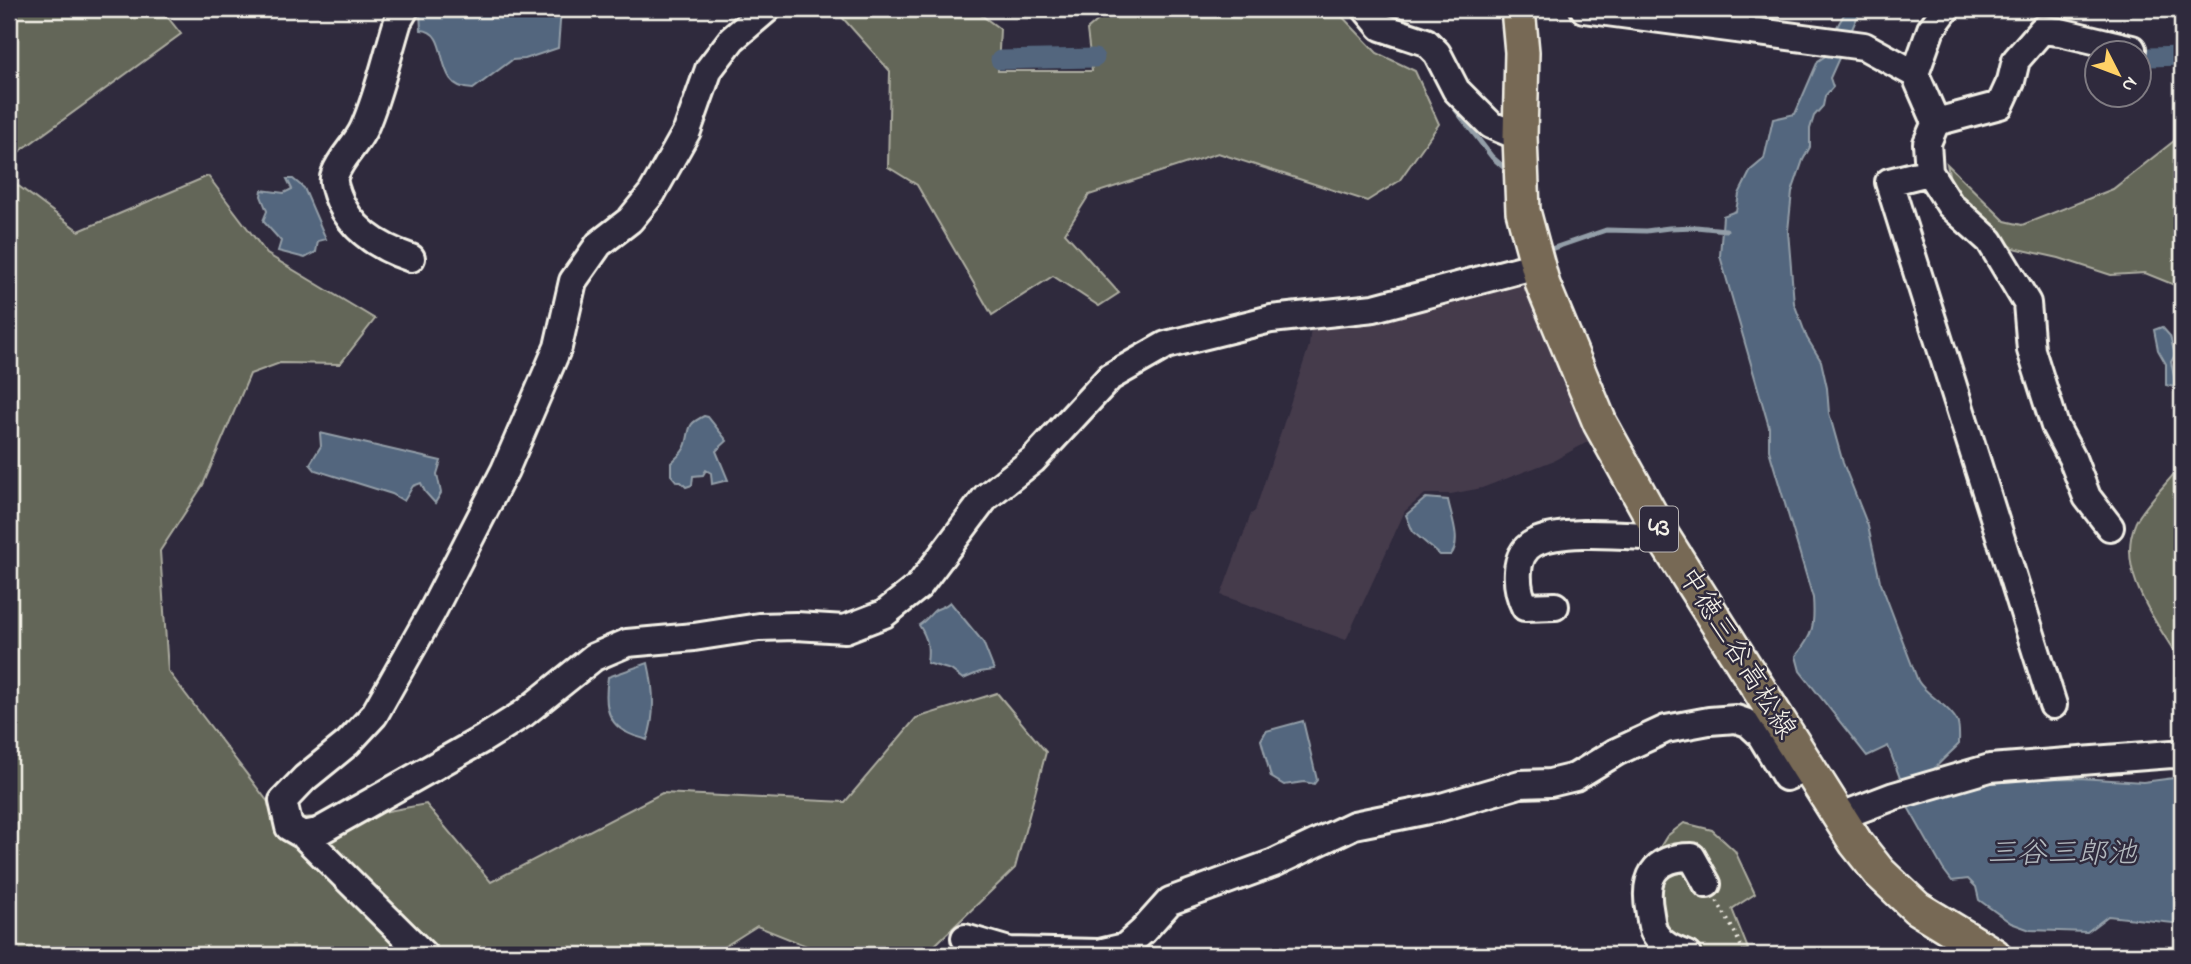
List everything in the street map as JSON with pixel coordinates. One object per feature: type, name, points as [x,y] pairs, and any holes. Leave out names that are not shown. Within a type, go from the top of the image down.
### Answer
[{"type":"main road","name":"中徳三谷高松線","points":[[1518,9],[1522,52],[1520,137],[1523,211],[1543,285],[1600,423],[1663,537],[1840,822],[1897,891],[1940,924],[1994,955]]},
{"type":"street","points":[[405,9],[398,21],[365,127],[336,172],[333,183],[341,205],[356,228],[387,250],[411,258]]},
{"type":"street","points":[[424,955],[303,835],[289,827],[283,801],[305,778],[348,743],[374,715],[432,612],[505,470],[558,347],[573,281],[599,244],[630,220],[652,193],[687,131],[709,69],[732,39],[767,9]]},
{"type":"street","points":[[1366,9],[1381,27],[1426,42],[1437,53],[1456,90],[1491,125],[1520,137]]},
{"type":"street","points":[[1584,9],[1864,47],[1914,74],[1936,122],[1927,143],[1930,172],[1950,205],[1990,241],[2027,303],[2031,350],[2055,426],[2072,458],[2087,498],[2110,527]]},
{"type":"street","points":[[1914,74],[1931,29],[1946,9]]},
{"type":"street","points":[[1936,122],[2000,105],[2011,81],[2016,60],[2042,30],[2084,38]]},
{"type":"street","points":[[1930,172],[1889,182],[2053,705]]},
{"type":"street","points":[[303,835],[318,832],[484,739],[523,714],[594,657],[626,643],[694,637],[759,627],[845,629],[884,614],[919,586],[986,497],[1033,460],[1110,377],[1166,345],[1271,319],[1374,308],[1537,265]]},
{"type":"street","points":[[1555,606],[1525,607],[1518,593],[1519,562],[1531,544],[1553,537],[1663,537]]},
{"type":"street","points":[[965,939],[1009,951],[1099,953],[1125,947],[1170,901],[1274,863],[1354,825],[1438,808],[1520,784],[1550,783],[1575,777],[1616,752],[1666,729],[1709,720],[1736,719],[1748,723],[1760,734],[1786,777],[1808,768]]},
{"type":"street","points":[[1840,822],[1852,813],[1894,796],[1990,768],[2182,755]]},
{"type":"street","points":[[1687,955],[1665,946],[1654,933],[1646,895],[1647,882],[1655,869],[1667,862],[1681,857],[1692,857],[1707,884]]},
{"type":"path","points":[[1707,884],[1745,955]]},
{"type":"shaded area","points":[[1532,278],[1593,439],[1555,460],[1482,488],[1451,494],[1425,494],[1405,511],[1346,640],[1221,595],[1251,514],[1255,511],[1309,346],[1311,325]]},
{"type":"green space","points":[[9,9],[161,9],[181,34],[9,159]]},
{"type":"green space","points":[[838,9],[973,9],[1000,29],[998,71],[1092,71],[1087,30],[1111,9],[1335,9],[1377,53],[1415,71],[1439,124],[1399,181],[1367,201],[1218,153],[1089,195],[1065,233],[1119,293],[1099,306],[1053,276],[992,315],[917,185],[888,167],[890,71],[840,15]]},
{"type":"green space","points":[[2182,121],[2182,288],[2145,273],[2111,275],[2059,258],[2014,248],[1981,226],[1953,195],[1947,164],[2005,221],[2022,225],[2113,189],[2174,141]]},
{"type":"green space","points":[[208,176],[267,254],[375,319],[340,364],[280,363],[250,374],[203,485],[160,551],[168,671],[281,819],[372,814],[426,804],[491,882],[662,793],[845,802],[916,718],[997,693],[1046,752],[1015,868],[935,945],[893,955],[829,955],[757,926],[711,955],[9,955],[9,179],[79,231]]},
{"type":"green space","points":[[2182,464],[2182,658],[2178,658],[2141,594],[2130,559],[2130,542],[2138,518]]},
{"type":"green space","points":[[1684,823],[1712,830],[1735,851],[1755,894],[1732,909],[1748,949],[1715,957],[1663,942],[1654,857],[1667,836]]},
{"type":"water","points":[[456,9],[561,9],[558,48],[525,59],[512,60],[473,89],[460,87],[451,80],[446,71],[437,40],[431,33],[421,30],[420,13]]},
{"type":"water","name":"三谷三郎池","points":[[1847,9],[1861,9],[1830,78],[1833,87],[1814,116],[1810,129],[1810,147],[1792,192],[1788,231],[1794,303],[1807,338],[1821,361],[1829,413],[1843,463],[1868,526],[1880,581],[1918,681],[1949,710],[1958,723],[1959,744],[1928,779],[2079,778],[2143,782],[2182,777],[2182,924],[2108,916],[2087,932],[2030,930],[2011,923],[1979,900],[1976,887],[1968,879],[1952,881],[1943,869],[1904,800],[1901,781],[1888,746],[1867,756],[1800,671],[1796,656],[1812,629],[1813,598],[1769,450],[1769,427],[1720,256],[1723,216],[1736,211],[1739,194],[1751,170],[1764,159],[1773,119],[1795,114],[1818,61],[1830,53],[1833,34]]},
{"type":"water","points":[[287,179],[293,179],[304,188],[326,239],[318,241],[316,252],[305,258],[278,251],[281,241],[263,221],[267,211],[261,196],[262,190],[284,193],[292,189]]},
{"type":"water","points":[[2162,327],[2170,336],[2175,355],[2171,362],[2174,387],[2166,385],[2166,364],[2158,350],[2154,330]]},
{"type":"water","points":[[704,416],[708,417],[727,441],[716,451],[728,480],[712,484],[711,473],[706,470],[703,475],[693,476],[692,485],[686,487],[671,475],[671,463],[685,447],[692,424]]},
{"type":"water","points":[[320,433],[441,461],[437,474],[441,493],[435,503],[421,483],[413,486],[404,501],[392,494],[315,470],[310,464],[321,446]]},
{"type":"water","points":[[1426,498],[1448,500],[1456,536],[1451,555],[1440,555],[1413,532],[1406,515]]},
{"type":"water","points":[[950,602],[983,642],[994,670],[963,679],[951,670],[927,663],[927,643],[919,625],[935,610]]},
{"type":"water","points":[[648,663],[653,702],[647,740],[628,733],[613,722],[606,693],[608,677]]},
{"type":"water","points":[[1303,721],[1317,780],[1314,784],[1304,782],[1284,785],[1271,777],[1261,740],[1266,731]]},
{"type":"waterway","points":[[1350,9],[1359,20]]},
{"type":"waterway","points":[[1365,28],[1381,41],[1401,47]]},
{"type":"waterway","points":[[2152,57],[2182,56]]},
{"type":"waterway","points":[[1000,60],[1095,58]]},
{"type":"waterway","points":[[1449,101],[1492,157],[1508,171]]},
{"type":"waterway","points":[[1547,247],[1548,250],[1606,230],[1646,231],[1696,227],[1726,230]]}]
